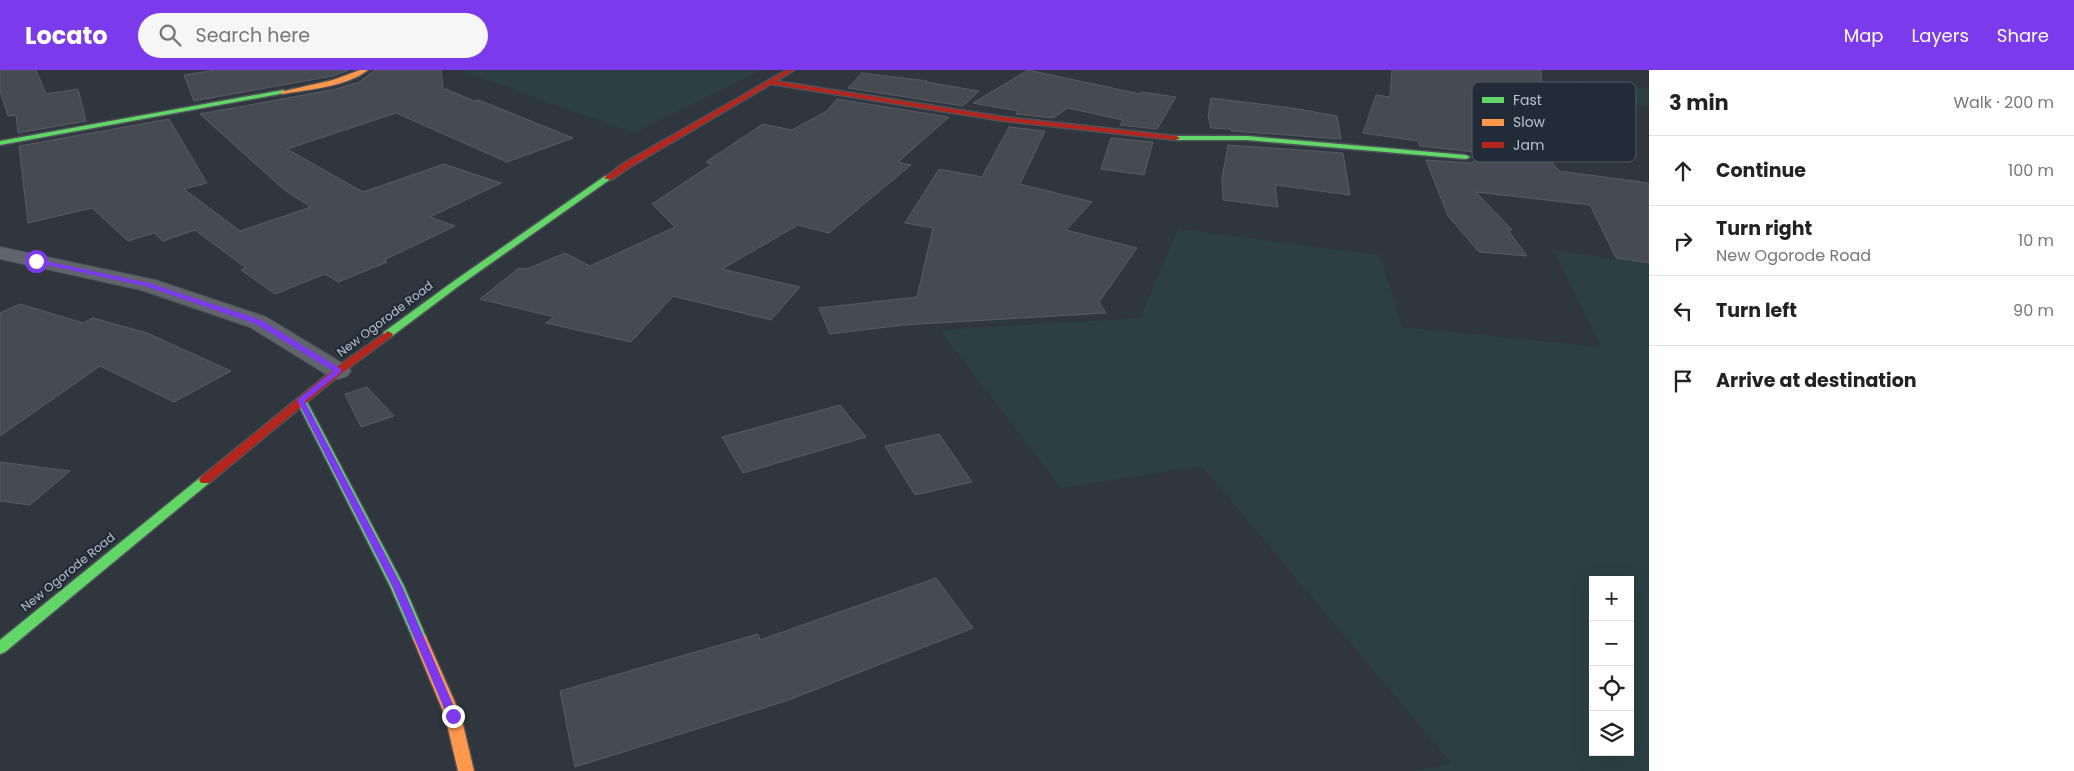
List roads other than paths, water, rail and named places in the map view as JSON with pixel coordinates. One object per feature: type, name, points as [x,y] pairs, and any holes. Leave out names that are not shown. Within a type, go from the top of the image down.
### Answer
[{"type":"street","points":[[0,143],[336,82],[353,77],[365,70]]},
{"type":"street","name":"New Ogorode Road","points":[[0,648],[301,400],[456,283],[626,165],[791,70]]},
{"type":"street","points":[[768,82],[1004,119],[1068,127],[1182,138],[1247,138],[1466,157]]},
{"type":"street","points":[[0,253],[147,285],[258,322],[338,371]]},
{"type":"street","points":[[301,400],[397,586],[453,716],[466,771]]}]
